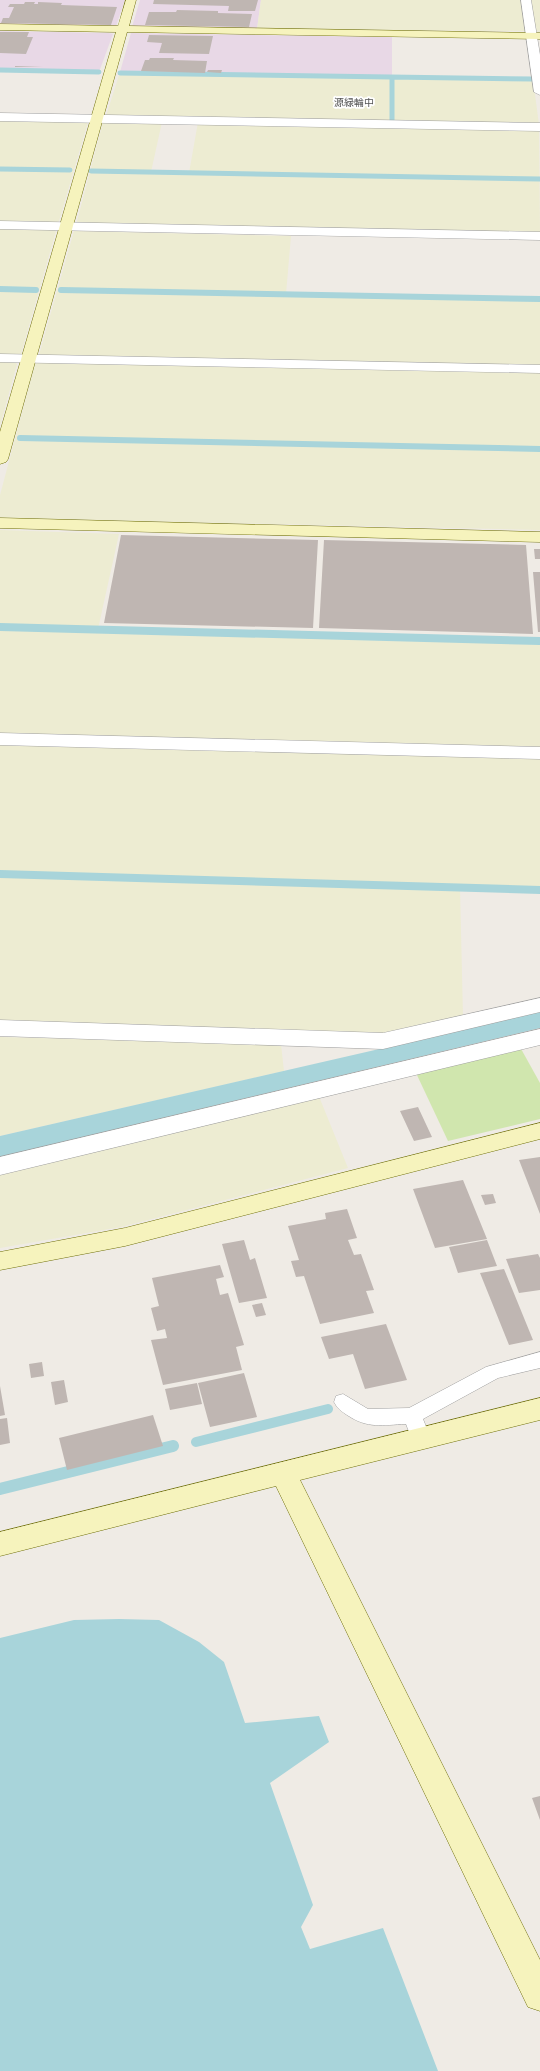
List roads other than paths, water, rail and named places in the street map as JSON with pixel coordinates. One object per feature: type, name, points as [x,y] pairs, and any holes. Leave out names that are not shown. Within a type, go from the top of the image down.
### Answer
[{"type":"street","points":[[0,459],[131,0]]},
{"type":"street","points":[[526,0],[536,36],[540,92]]},
{"type":"street","points":[[0,27],[536,36]]},
{"type":"street","points":[[0,117],[540,127]]},
{"type":"street","points":[[0,225],[540,236]]},
{"type":"street","points":[[0,358],[540,368]]},
{"type":"street","points":[[0,524],[540,537]]},
{"type":"street","points":[[0,739],[540,754]]},
{"type":"street","points":[[0,1028],[383,1042],[540,1005]]},
{"type":"street","points":[[0,1166],[540,1037]]},
{"type":"street","points":[[0,1261],[125,1236],[540,1131]]},
{"type":"street","points":[[8,1539],[283,1473],[417,1427],[538,1413]]},
{"type":"street","points":[[283,1473],[540,1994]]},
{"type":"lane","points":[[343,1402],[365,1417],[417,1427],[493,1372],[540,1360]]},
{"type":"water","points":[[540,1012],[540,1028],[0,1157],[0,1136]]},
{"type":"water","points":[[74,1620],[159,1620],[199,1642],[224,1662],[245,1723],[319,1716],[329,1742],[270,1783],[313,1905],[301,1927],[310,1949],[383,1928],[438,2071],[0,2071],[0,1638]]},
{"type":"waterway","points":[[0,70],[99,72]]},
{"type":"waterway","points":[[120,73],[533,79]]},
{"type":"waterway","points":[[392,79],[392,122]]},
{"type":"waterway","points":[[0,169],[70,170]]},
{"type":"waterway","points":[[91,171],[540,179]]},
{"type":"waterway","points":[[0,289],[36,290]]},
{"type":"waterway","points":[[61,290],[540,299]]},
{"type":"waterway","points":[[20,438],[540,449]]},
{"type":"waterway","points":[[0,627],[540,641]]},
{"type":"waterway","points":[[0,874],[540,890]]},
{"type":"waterway","points":[[196,1442],[328,1409]]},
{"type":"waterway","points":[[0,1489],[173,1446],[170,1447]]},
{"type":"district","name":"源緑輪中","points":[[354,102]]}]
